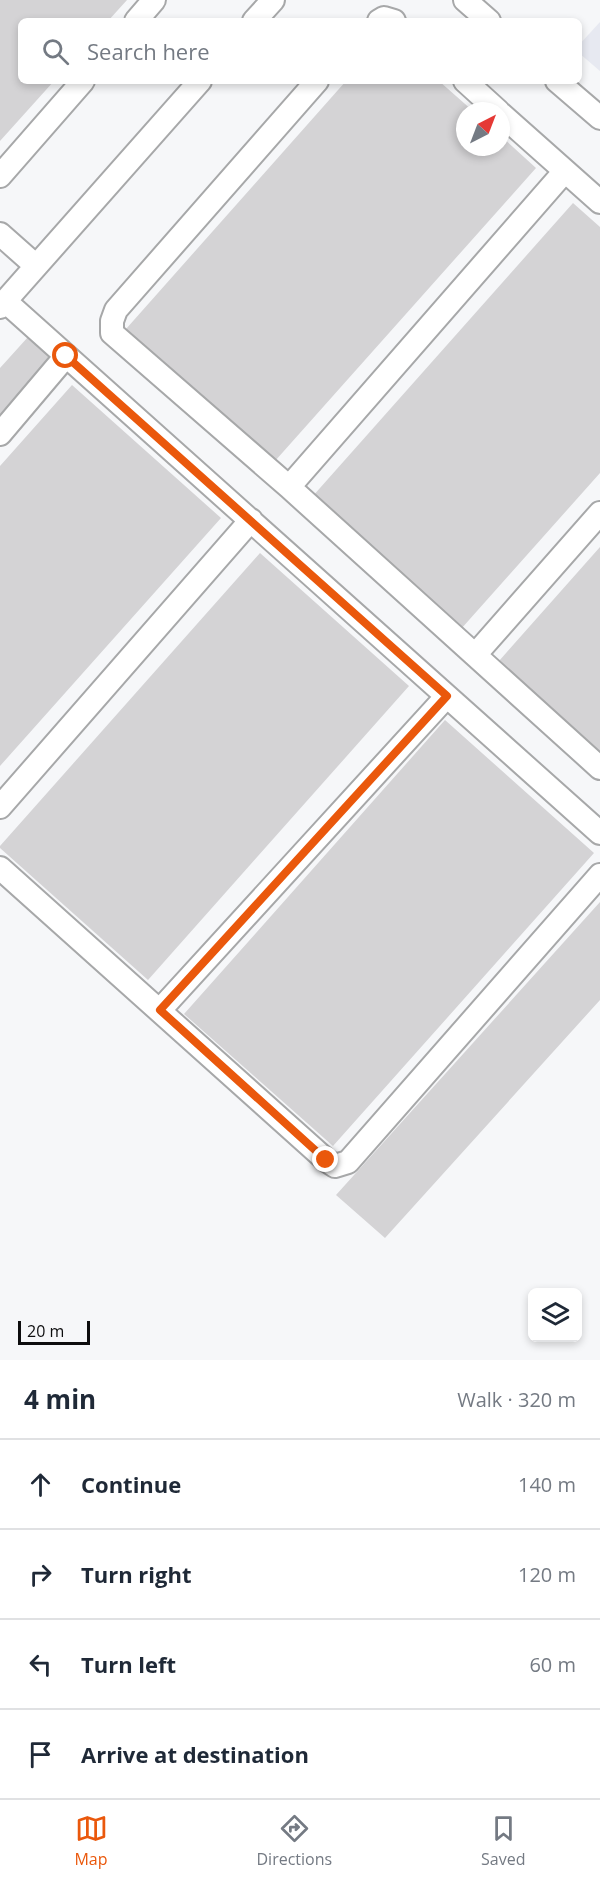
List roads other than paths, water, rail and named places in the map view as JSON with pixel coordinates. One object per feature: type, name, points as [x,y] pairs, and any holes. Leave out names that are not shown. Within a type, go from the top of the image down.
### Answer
[{"type":"street","points":[[138,18],[154,0]]},
{"type":"street","points":[[257,18],[273,0]]},
{"type":"street","points":[[465,0],[486,18]]},
{"type":"street","points":[[0,176],[80,84]]},
{"type":"street","points":[[197,84],[35,265],[3,304],[66,356],[600,833]]},
{"type":"street","points":[[314,84],[116,310],[112,321],[112,333],[289,487],[600,768]]},
{"type":"street","points":[[468,84],[489,102]]},
{"type":"street","points":[[560,84],[600,118]]},
{"type":"street","points":[[510,121],[600,202]]},
{"type":"street","points":[[289,487],[565,171]]},
{"type":"street","points":[[0,234],[35,265]]},
{"type":"street","points":[[0,434],[66,356]]},
{"type":"street","points":[[475,655],[600,513]]},
{"type":"street","points":[[0,807],[251,520]]},
{"type":"street","points":[[160,1010],[447,696]]},
{"type":"street","points":[[0,867],[335,1166],[348,1162],[600,875]]}]
